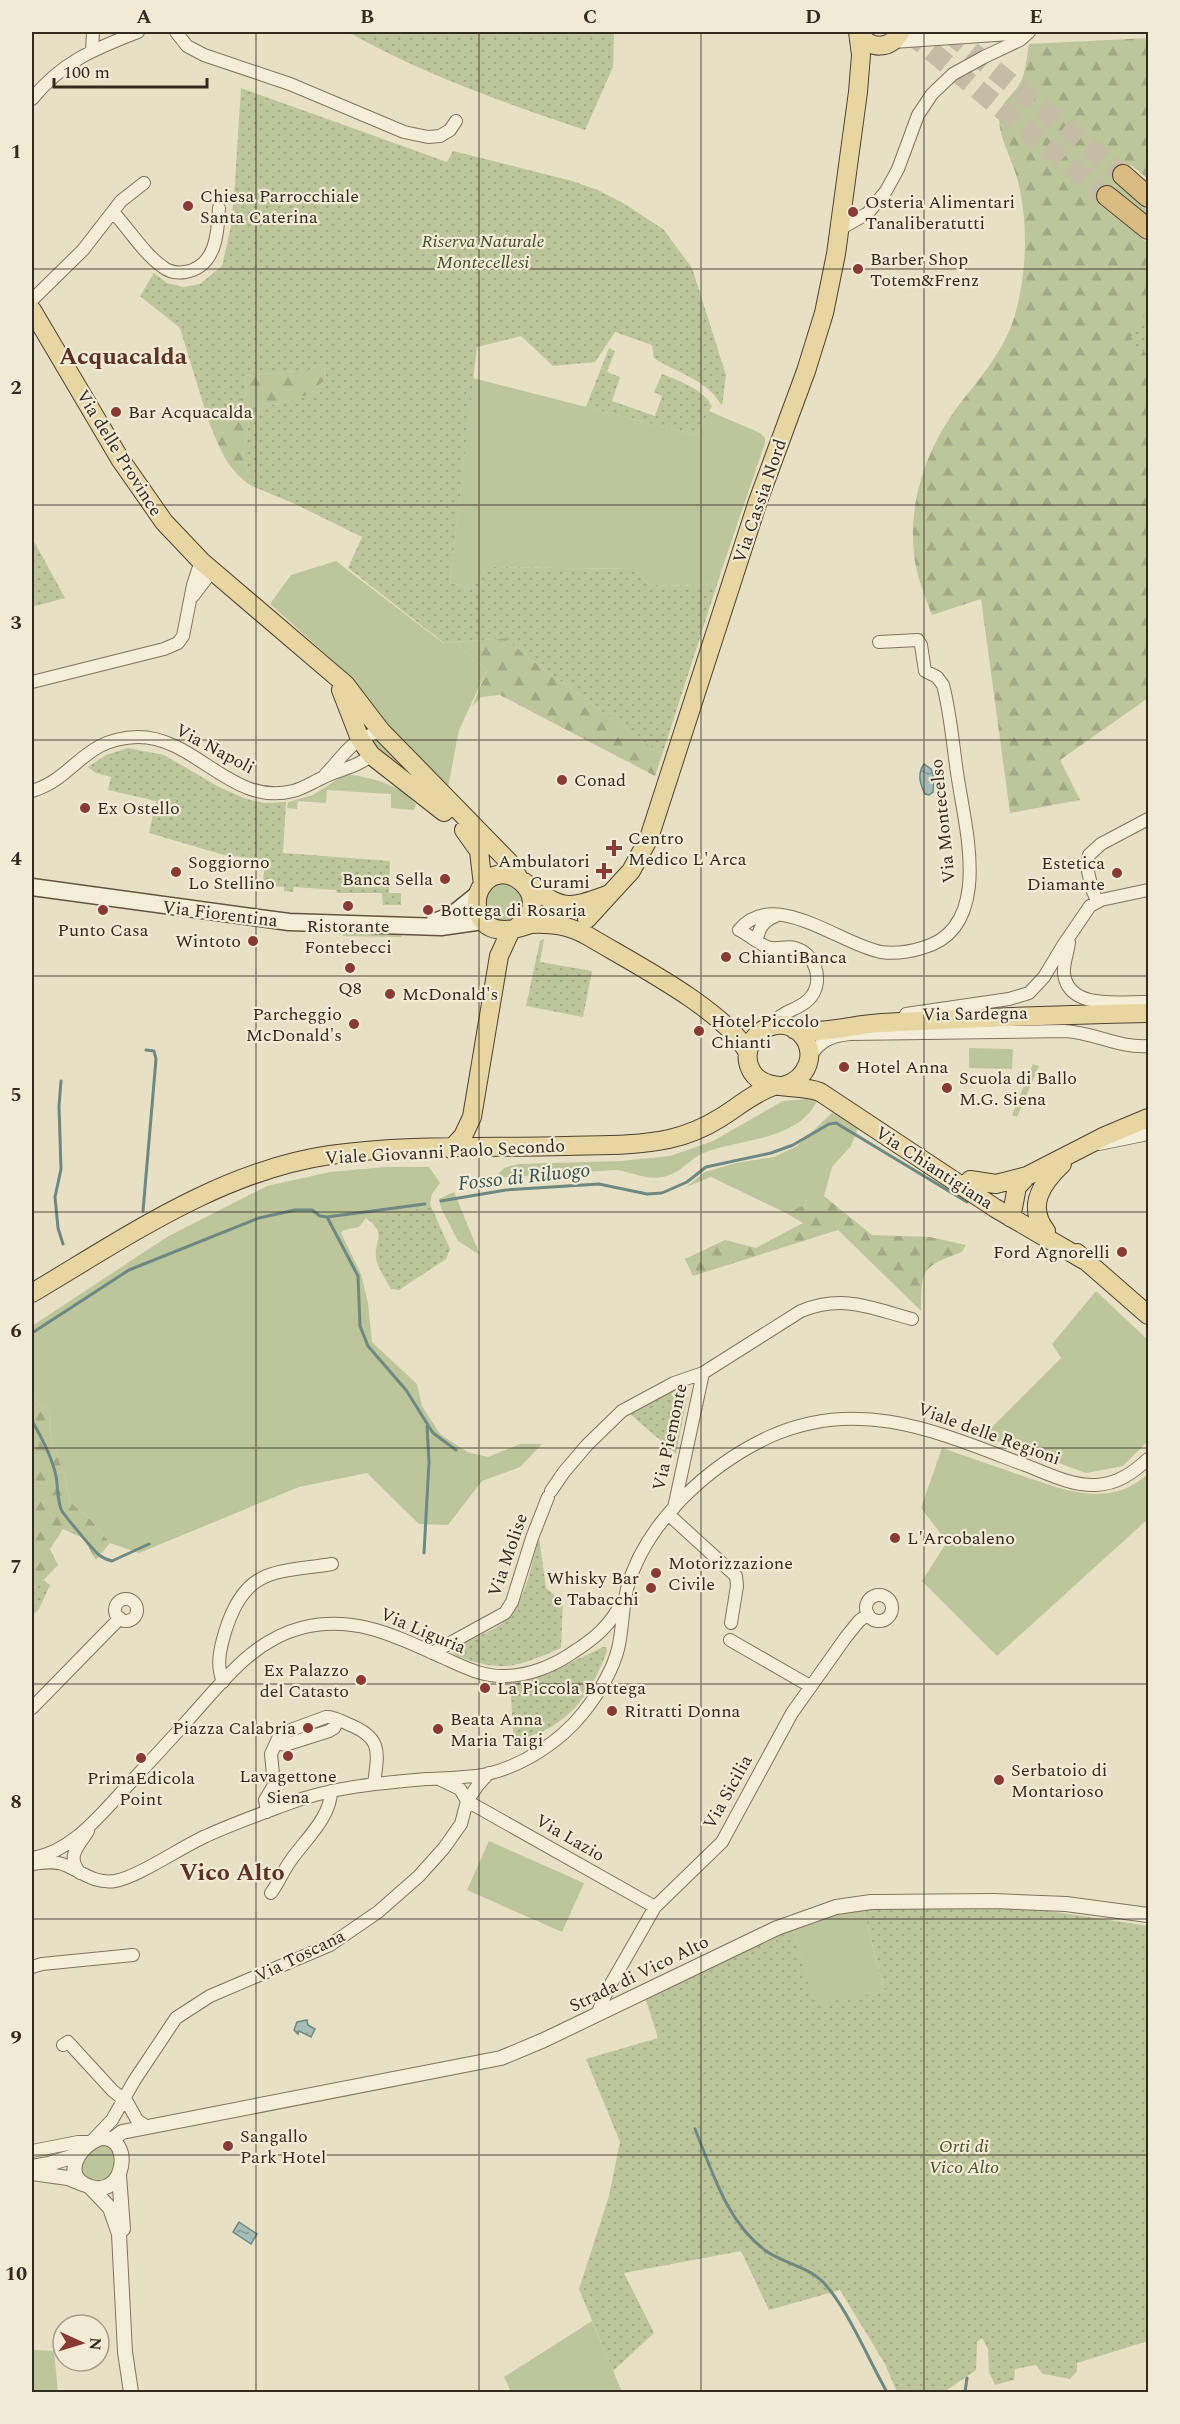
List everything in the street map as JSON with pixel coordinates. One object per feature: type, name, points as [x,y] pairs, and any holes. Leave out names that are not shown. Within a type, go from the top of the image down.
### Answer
[{"type":"highway","points":[[1123,176],[1149,197]]},
{"type":"highway","points":[[1107,196],[1149,229]]},
{"type":"main road","name":"Via Cassia Nord","points":[[858,32],[866,42],[892,40]]},
{"type":"main road","name":"Via Cassia Nord","points":[[587,919],[639,860],[657,816],[756,508],[812,356],[830,288],[840,229],[861,61],[858,32]]},
{"type":"main road","name":"Via Cassia Nord","points":[[858,92],[870,66],[892,40]]},
{"type":"main road","name":"Via delle Province","points":[[32,310],[141,492],[168,527],[206,566],[334,674],[348,688],[381,731],[503,855],[521,880]]},
{"type":"main road","name":"Via delle Province","points":[[334,674],[352,720],[354,743],[430,800],[471,838],[480,856],[480,890]]},
{"type":"main road","name":"Via Fiorentina","points":[[409,925],[443,919],[496,876],[508,875],[521,880]]},
{"type":"main road","points":[[521,880],[556,903],[568,906],[587,919],[600,944],[706,1010],[736,1035],[748,1053],[752,1071],[738,1105]]},
{"type":"main road","points":[[451,1149],[463,1136],[472,1117],[499,956],[527,919],[531,908],[531,896],[521,880]]},
{"type":"main road","name":"Via Fiorentina","points":[[32,887],[274,921],[320,924],[445,927],[487,925],[503,931],[553,917],[581,921],[587,919]]},
{"type":"main road","points":[[480,890],[477,906],[499,956]]},
{"type":"main road","points":[[568,906],[612,893]]},
{"type":"main road","name":"Via Fiorentina","points":[[519,927],[551,923],[568,926],[600,944]]},
{"type":"main road","points":[[706,1010],[735,1021],[768,1027],[781,1025],[808,1031],[877,1023],[1040,1015],[1149,1013]]},
{"type":"main road","points":[[748,1053],[753,1038],[768,1027]]},
{"type":"main road","name":"Via Chiantigiana","points":[[795,1029],[805,1039],[809,1048],[809,1062],[825,1085],[970,1180],[1006,1212],[1046,1231],[1149,1315]]},
{"type":"main road","points":[[778,1086],[798,1080],[809,1062]]},
{"type":"main road","name":"Via Chiantigiana","points":[[752,1071],[765,1084],[806,1087],[820,1092],[1084,1260]]},
{"type":"main road","name":"Viale Giovanni Paolo Secondo","points":[[32,1293],[191,1202],[248,1176],[292,1162],[332,1155],[379,1151],[613,1145],[667,1139],[700,1129],[760,1091],[778,1086]]},
{"type":"main road","points":[[472,1117],[476,1134],[483,1148]]},
{"type":"main road","points":[[970,1180],[996,1184],[1027,1176],[1149,1118]]},
{"type":"main road","points":[[1006,1212],[1024,1204],[1040,1191],[1049,1177],[1081,1149]]},
{"type":"main road","points":[[1006,1212],[1017,1187],[1027,1176]]},
{"type":"main road","points":[[1040,1191],[1036,1209],[1046,1231]]},
{"type":"street","points":[[92,50],[93,32]]},
{"type":"street","points":[[32,99],[57,73],[92,50],[138,32]]},
{"type":"street","points":[[176,32],[187,46],[204,55],[290,84],[404,132],[428,137],[440,136],[450,130],[456,121]]},
{"type":"street","points":[[922,32],[941,37]]},
{"type":"street","points":[[892,40],[1028,32]]},
{"type":"street","points":[[840,229],[872,210],[886,191],[898,169],[918,115],[927,98],[953,74],[1020,40],[1028,32]]},
{"type":"street","points":[[984,57],[989,46],[990,34]]},
{"type":"street","points":[[32,300],[82,250],[128,195],[144,183]]},
{"type":"street","points":[[113,212],[160,265],[170,271],[181,272],[198,268],[209,256],[217,232],[219,208]]},
{"type":"street","points":[[32,682],[173,646],[185,632],[190,599],[206,566]]},
{"type":"street","name":"Via Montecelso","points":[[757,940],[740,930],[745,923],[758,915],[779,915],[807,922],[872,950],[902,952],[938,942],[953,928],[965,908],[969,890],[968,847],[943,685],[923,668],[921,645],[918,640],[879,642]]},
{"type":"street","points":[[354,743],[381,731]]},
{"type":"street","name":"Via Napoli","points":[[32,791],[54,782],[97,747],[133,738],[152,738],[170,743],[234,783],[248,789],[286,792],[357,765],[371,755]]},
{"type":"street","name":"Via Napoli","points":[[322,778],[354,743]]},
{"type":"street","points":[[1097,901],[1087,867],[1089,855],[1098,846],[1149,819]]},
{"type":"street","points":[[877,1023],[891,1016],[1023,996],[1040,983],[1084,913],[1097,901],[1149,890]]},
{"type":"street","points":[[768,1027],[776,1018],[806,1002],[816,989],[817,976],[813,963],[807,955],[797,948],[769,948],[757,940],[765,921],[779,915]]},
{"type":"street","points":[[1070,938],[1064,971],[1066,981],[1074,993],[1092,1001],[1149,1002]]},
{"type":"street","points":[[793,1009],[795,1029]]},
{"type":"street","name":"Via Sardegna","points":[[809,1062],[819,1045],[826,1039],[850,1034],[1079,1032],[1122,1045],[1149,1046]]},
{"type":"street","points":[[1081,1149],[1149,1134]]},
{"type":"street","name":"Via Piemonte","points":[[550,1494],[576,1458],[619,1413],[674,1383],[703,1373],[793,1316],[817,1305],[846,1301],[912,1319]]},
{"type":"street","name":"Via Piemonte","points":[[671,1511],[703,1373]]},
{"type":"street","name":"Viale delle Regioni","points":[[32,1864],[58,1863],[91,1878],[118,1880],[205,1836],[331,1791],[489,1773],[519,1761],[557,1739],[578,1720],[609,1674],[618,1650],[626,1593],[641,1552],[671,1511],[718,1470],[759,1443],[797,1427],[840,1419],[877,1419],[929,1429],[1061,1479],[1086,1485],[1102,1485],[1121,1479],[1149,1459]]},
{"type":"street","name":"Via Molise","points":[[432,1653],[506,1613],[550,1494]]},
{"type":"street","points":[[671,1511],[736,1576],[737,1586],[731,1623]]},
{"type":"street","points":[[223,1682],[219,1660],[224,1635],[235,1606],[250,1584],[268,1575],[332,1564]]},
{"type":"street","name":"Via Liguria","points":[[80,1873],[73,1865],[73,1857],[94,1823],[223,1682],[250,1654],[268,1641],[288,1632],[311,1626],[334,1624],[366,1626],[474,1672],[507,1677],[553,1664],[593,1640],[611,1622],[626,1593]]},
{"type":"street","name":"Via Sicilia","points":[[597,2014],[608,1989],[655,1907],[722,1842],[789,1718],[853,1628],[868,1614]]},
{"type":"street","points":[[32,1708],[120,1618]]},
{"type":"street","points":[[593,1640],[608,1638],[613,1644],[600,1688]]},
{"type":"street","points":[[730,1640],[810,1686]]},
{"type":"street","points":[[267,1812],[265,1800],[272,1791],[274,1782],[271,1754],[277,1743],[287,1744],[329,1731],[334,1728],[338,1720],[361,1730],[375,1742],[378,1755],[374,1785]]},
{"type":"street","points":[[437,1779],[460,1789],[468,1801],[489,1773]]},
{"type":"street","points":[[271,1893],[289,1862],[326,1813],[331,1791]]},
{"type":"street","name":"Via Lazio","points":[[468,1801],[655,1907]]},
{"type":"street","name":"Via Toscana","points":[[90,2142],[110,2123],[176,2018],[210,1996],[330,1945],[378,1912],[419,1876],[449,1842],[463,1819],[468,1801]]},
{"type":"street","name":"Via Liguria","points":[[32,1858],[57,1850],[94,1823]]},
{"type":"street","name":"Strada di Vico Alto","points":[[115,2143],[128,2141],[147,2127],[494,2060],[537,2043],[777,1928],[807,1916],[846,1905],[878,1902],[1043,1903],[1149,1916]]},
{"type":"street","points":[[32,1966],[133,1955]]},
{"type":"street","points":[[63,2046],[68,2042],[113,2091],[124,2099],[137,2120],[147,2127]]},
{"type":"street","name":"Via Toscana","points":[[115,2143],[124,2099]]},
{"type":"street","points":[[32,2151],[78,2142],[90,2142],[101,2138],[115,2143],[122,2166],[116,2181],[104,2188],[88,2186],[68,2178],[32,2172]]},
{"type":"street","points":[[32,2167],[77,2155],[90,2142]]},
{"type":"street","points":[[77,2155],[76,2174],[105,2201],[114,2215],[122,2252]]},
{"type":"street","points":[[119,2175],[125,2352],[131,2392]]},
{"type":"green space","points":[[348,32],[614,32],[613,67],[585,130],[434,74]]},
{"type":"green space","points":[[1148,38],[1148,179],[1131,165],[1100,205],[1148,243],[1148,698],[1060,760],[1080,800],[1010,813],[981,599],[932,615],[915,562],[913,535],[917,497],[928,460],[945,425],[997,355],[1014,318],[1022,284],[1025,230],[1021,195],[1003,141],[999,118],[1002,106],[1022,79],[1029,44]]},
{"type":"green space","name":"Riserva Naturale Montecellesi","points":[[241,88],[447,162],[453,151],[572,181],[598,190],[663,229],[692,268],[726,375],[722,406],[716,397],[700,383],[654,358],[652,345],[615,332],[595,362],[553,366],[521,336],[477,347],[450,582],[470,589],[488,567],[635,569],[649,585],[706,586],[722,569],[662,755],[505,638],[444,643],[348,568],[362,537],[252,486],[243,454],[251,411],[308,395],[325,380],[324,364],[307,370],[244,376],[247,394],[208,420],[180,328],[140,296],[154,273],[167,283],[183,287],[200,284],[222,266],[231,226]]},
{"type":"green space","points":[[1119,181],[1148,206],[1148,222],[1111,191]]},
{"type":"green space","points":[[1148,307],[1148,354],[1128,343]]},
{"type":"green space","points":[[609,348],[615,351],[607,372],[620,377],[612,401],[655,416],[662,396],[654,392],[662,374],[697,390],[712,406],[696,435],[586,407]]},
{"type":"green space","points":[[324,364],[325,380],[308,395],[251,411],[243,454],[252,486],[243,480],[230,465],[208,420],[247,394],[244,376],[307,370]]},
{"type":"green space","points":[[473,378],[696,435],[709,411],[760,433],[765,438],[765,443],[722,569],[706,586],[649,585],[635,569],[488,567],[470,589],[450,582]]},
{"type":"green space","points":[[32,540],[65,598],[32,607]]},
{"type":"green space","points":[[336,561],[443,643],[457,642],[466,653],[487,670],[459,730],[448,787],[387,724],[347,673],[270,604],[291,575]]},
{"type":"green space","points":[[505,638],[662,755],[655,776],[500,695],[481,697],[472,707],[487,670],[466,653],[457,642]]},
{"type":"green space","points":[[377,737],[419,780],[377,754],[371,739]]},
{"type":"green space","points":[[128,748],[164,755],[219,787],[244,798],[264,803],[286,802],[283,853],[390,861],[389,893],[401,893],[401,905],[383,905],[382,893],[337,893],[336,890],[294,887],[293,892],[284,891],[284,887],[262,886],[266,860],[224,855],[149,833],[156,801],[108,790],[111,777],[96,773],[88,767],[106,755]]},
{"type":"green space","points":[[352,775],[369,778],[396,788],[411,798],[416,805],[414,810],[391,808],[391,794],[327,790],[326,803],[298,801],[297,809],[287,808],[288,802],[313,795],[341,777]]},
{"type":"green space","points":[[511,882],[524,896],[521,915],[503,921],[496,920],[487,911],[487,895],[491,886]]},
{"type":"green space","points":[[342,932],[401,933],[402,935],[401,937],[343,936]]},
{"type":"green space","points":[[544,939],[540,962],[592,971],[583,1017],[526,1006],[540,941]]},
{"type":"green space","points":[[969,1048],[1013,1049],[1012,1069],[969,1068]]},
{"type":"green space","points":[[1033,1064],[1039,1066],[1017,1117],[1012,1115]]},
{"type":"green space","points":[[806,1099],[817,1101],[797,1124],[768,1136],[706,1152],[681,1169],[662,1177],[645,1177],[616,1170],[494,1178],[504,1168],[518,1164],[621,1161],[670,1156],[713,1141],[783,1101]]},
{"type":"green space","points":[[835,1110],[859,1126],[851,1146],[832,1167],[824,1196],[809,1196],[804,1205],[786,1213],[711,1177],[686,1187],[705,1172],[736,1163],[774,1157],[797,1146]]},
{"type":"green space","points":[[386,1167],[429,1167],[440,1183],[432,1194],[430,1204],[406,1213],[366,1218],[359,1227],[344,1230],[341,1233],[361,1274],[368,1303],[372,1342],[417,1384],[422,1406],[440,1434],[467,1452],[488,1457],[520,1444],[542,1444],[520,1467],[482,1481],[448,1525],[419,1524],[367,1473],[299,1487],[139,1553],[110,1543],[91,1520],[70,1502],[65,1477],[50,1436],[51,1412],[32,1398],[32,1326],[167,1237],[267,1186],[330,1172]]},
{"type":"green space","points":[[454,1192],[480,1255],[458,1241],[441,1208],[439,1199]]},
{"type":"green space","points":[[809,1196],[824,1196],[872,1235],[930,1237],[966,1245],[962,1252],[931,1266],[927,1271],[923,1277],[921,1311],[838,1230],[693,1276],[685,1259],[725,1240],[756,1248],[803,1223],[786,1213],[804,1205]]},
{"type":"green space","points":[[430,1204],[450,1249],[446,1259],[399,1290],[391,1289],[376,1258],[377,1228],[366,1218],[406,1213]]},
{"type":"green space","points":[[1096,1291],[1148,1340],[1148,1441],[1123,1466],[1086,1473],[983,1436],[1061,1358],[1052,1344]]},
{"type":"green space","points":[[675,1390],[684,1391],[687,1398],[676,1454],[630,1414]]},
{"type":"green space","points":[[32,1398],[51,1412],[50,1436],[65,1477],[70,1502],[91,1520],[110,1543],[96,1560],[83,1538],[63,1529],[50,1549],[58,1565],[32,1592]]},
{"type":"green space","points":[[942,1448],[1051,1485],[1084,1493],[1101,1494],[1117,1491],[1133,1485],[1148,1474],[1148,1519],[997,1656],[922,1581],[947,1542],[921,1508]]},
{"type":"green space","points":[[539,1537],[546,1588],[563,1602],[561,1648],[533,1660],[510,1666],[486,1665],[457,1656],[453,1653],[456,1648],[498,1626],[515,1609],[526,1586]]},
{"type":"green space","points":[[43,1580],[50,1585],[39,1609],[32,1616],[32,1592]]},
{"type":"green space","points":[[606,1647],[607,1651],[598,1671],[588,1691],[574,1709],[547,1729],[514,1742],[510,1684],[551,1672]]},
{"type":"green space","points":[[489,1841],[584,1883],[562,1932],[467,1890]]},
{"type":"green space","name":"Orti di Vico Alto","points":[[1023,1907],[1148,1926],[1148,2341],[1077,2363],[1077,2371],[1070,2379],[1043,2374],[1036,2365],[1015,2369],[1014,2380],[995,2385],[989,2372],[988,2349],[982,2338],[977,2342],[976,2370],[944,2392],[897,2392],[885,2364],[840,2290],[769,2310],[741,2251],[624,2273],[654,2333],[613,2371],[579,2289],[609,2196],[620,2142],[586,2059],[658,2038],[645,1997],[792,1928],[816,2004],[885,1992],[863,1909]]},
{"type":"green space","points":[[863,1909],[885,1993],[816,2005],[792,1928],[832,1914]]},
{"type":"green space","points":[[105,2143],[114,2156],[116,2172],[104,2185],[82,2178],[81,2164],[87,2152]]},
{"type":"green space","points":[[592,2321],[622,2392],[511,2392],[504,2377]]},
{"type":"green space","points":[[32,2350],[51,2351],[51,2373],[56,2373],[58,2392],[32,2392]]},
{"type":"water","points":[[924,764],[931,769],[934,778],[933,792],[929,795],[925,794],[920,779]]},
{"type":"water","points":[[307,2020],[308,2025],[315,2029],[311,2037],[299,2031],[298,2034],[294,2030],[297,2022]]},
{"type":"water","points":[[239,2222],[257,2234],[251,2244],[233,2232]]},
{"type":"waterway","points":[[143,1211],[156,1059],[154,1051],[146,1050]]},
{"type":"waterway","points":[[61,1081],[59,1106],[61,1169],[55,1197],[58,1228],[63,1244]]},
{"type":"waterway","name":"Fosso di Riluogo","points":[[441,1201],[506,1190],[599,1184],[647,1194],[662,1193],[687,1182],[706,1167],[771,1153],[793,1145],[829,1124],[836,1123],[967,1202]]},
{"type":"waterway","name":"Fosso di Riluogo","points":[[32,1333],[129,1270],[259,1218],[295,1210],[312,1210],[320,1216],[327,1217],[425,1204]]},
{"type":"waterway","points":[[327,1217],[358,1276],[360,1326],[368,1346],[406,1390],[433,1433],[456,1450]]},
{"type":"waterway","points":[[32,1421],[52,1462],[61,1509],[96,1552],[112,1561],[149,1544]]},
{"type":"waterway","points":[[424,1553],[429,1462],[427,1426]]},
{"type":"waterway","points":[[695,2129],[722,2195],[741,2225],[766,2251],[816,2276],[831,2291],[887,2392]]},
{"type":"waterway","points":[[965,2392],[967,2378]]},
{"type":"tunnel","points":[[908,32],[1107,196]]},
{"type":"tunnel","points":[[948,32],[1123,175]]},
{"type":"place","name":"Chiesa Parrocchiale Santa Caterina","points":[[188,206]]},
{"type":"place","name":"Osteria Alimentari Tanaliberatutti","points":[[853,212]]},
{"type":"place","name":"Barber Shop Totem&Frenz","points":[[858,269]]},
{"type":"place","name":"Bar Acquacalda","points":[[116,412]]},
{"type":"place","name":"Conad","points":[[562,780]]},
{"type":"place","name":"Ex Ostello","points":[[85,808]]},
{"type":"place","name":"Centro Medico L'Arca","points":[[614,848]]},
{"type":"place","name":"Ambulatori Curami","points":[[604,871]]},
{"type":"place","name":"Soggiorno Lo Stellino","points":[[176,872]]},
{"type":"place","name":"Estetica Diamante","points":[[1117,873]]},
{"type":"place","name":"Banca Sella","points":[[445,879]]},
{"type":"place","name":"Ristorante Fontebecci","points":[[348,906]]},
{"type":"place","name":"Punto Casa","points":[[103,910]]},
{"type":"place","name":"Bottega di Rosaria","points":[[428,910]]},
{"type":"place","name":"Wintoto","points":[[253,941]]},
{"type":"place","name":"ChiantiBanca","points":[[726,957]]},
{"type":"place","name":"Q8","points":[[350,968]]},
{"type":"place","name":"McDonald's","points":[[390,994]]},
{"type":"place","name":"Parcheggio McDonald's","points":[[354,1024]]},
{"type":"place","name":"Hotel Piccolo Chianti","points":[[699,1031]]},
{"type":"place","name":"Hotel Anna","points":[[844,1067]]},
{"type":"place","name":"Scuola di Ballo M.G. Siena","points":[[947,1088]]},
{"type":"place","name":"Ford Agnorelli","points":[[1122,1252]]},
{"type":"place","name":"L'Arcobaleno","points":[[895,1538]]},
{"type":"place","name":"Motorizzazione Civile","points":[[656,1573]]},
{"type":"place","name":"Whisky Bar e Tabacchi","points":[[651,1588]]},
{"type":"place","name":"Ex Palazzo del Catasto","points":[[361,1680]]},
{"type":"place","name":"La Piccola Bottega","points":[[485,1688]]},
{"type":"place","name":"Ritratti Donna","points":[[612,1711]]},
{"type":"place","name":"Piazza Calabria","points":[[308,1728]]},
{"type":"place","name":"Beata Anna Maria Taigi","points":[[438,1729]]},
{"type":"place","name":"Lavagettone Siena","points":[[288,1756]]},
{"type":"place","name":"PrimaEdicola Point","points":[[141,1758]]},
{"type":"place","name":"Serbatoio di Montarioso","points":[[999,1780]]},
{"type":"place","name":"Sangallo Park Hotel","points":[[228,2146]]},
{"type":"district","name":"Acquacalda","points":[[123,357]]},
{"type":"district","name":"Vico Alto","points":[[232,1873]]}]
